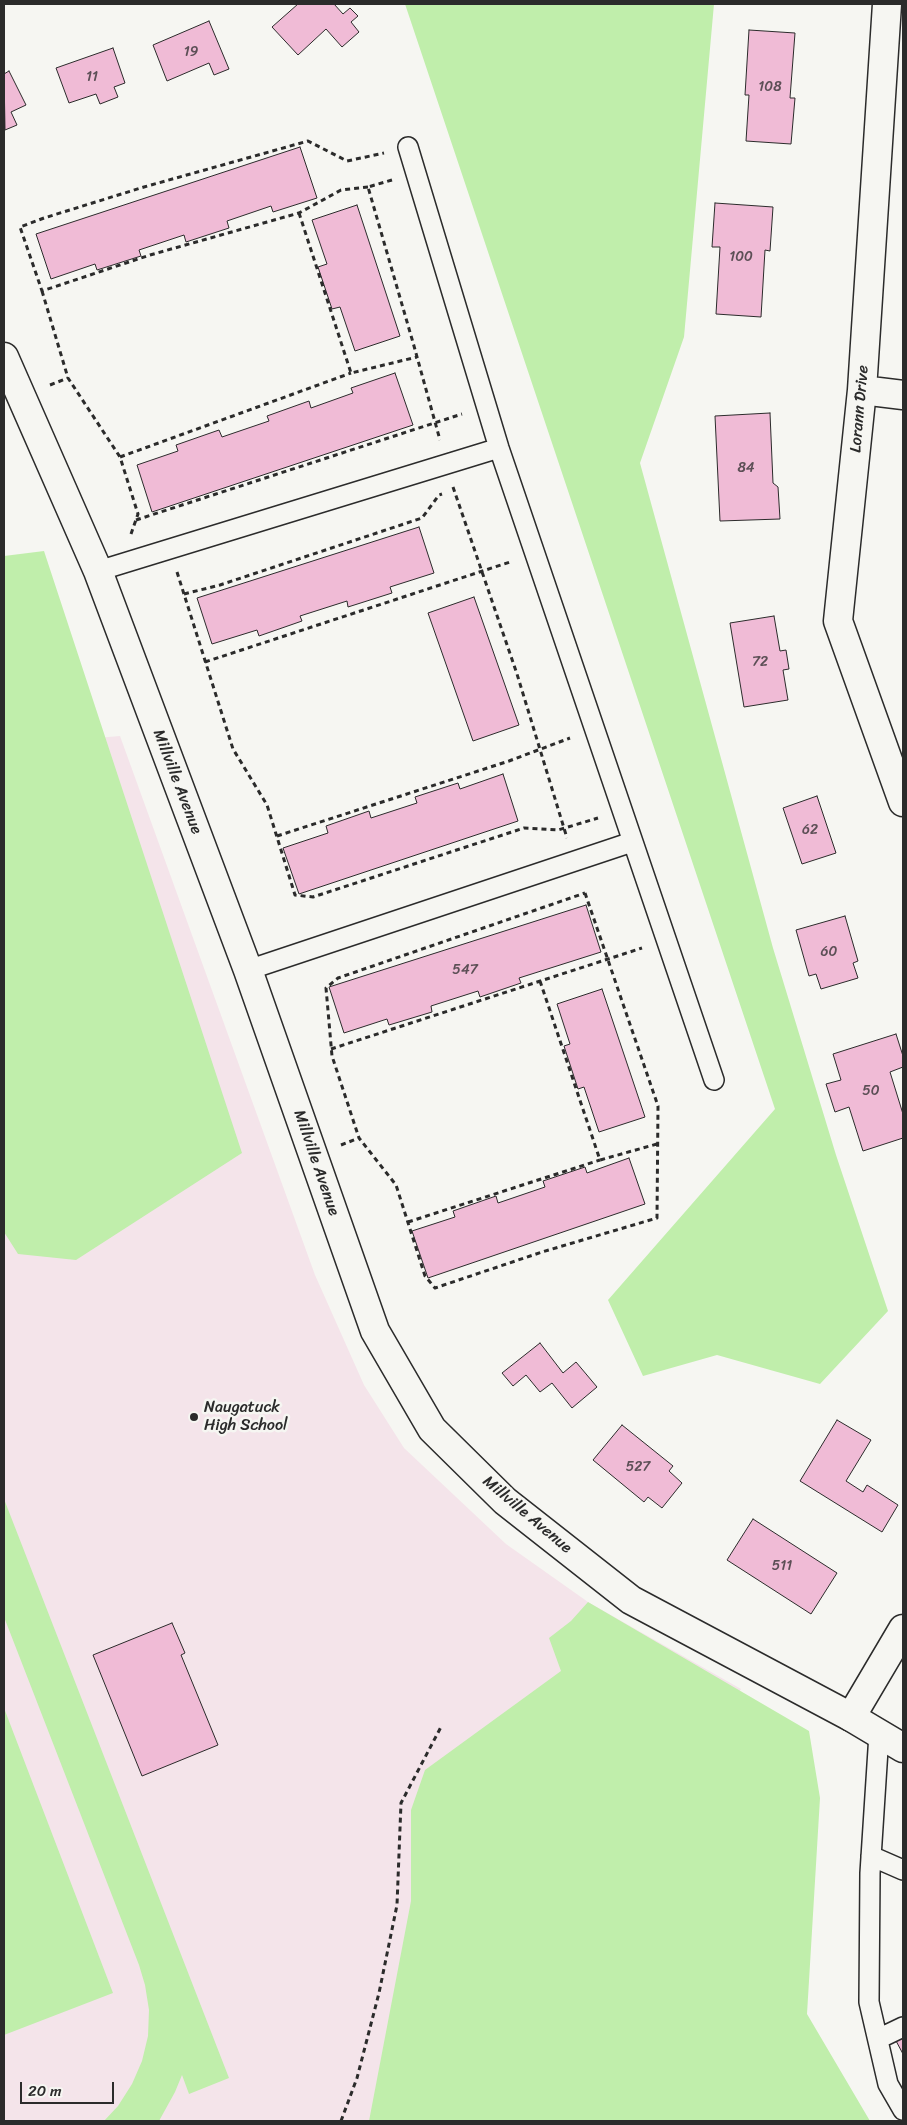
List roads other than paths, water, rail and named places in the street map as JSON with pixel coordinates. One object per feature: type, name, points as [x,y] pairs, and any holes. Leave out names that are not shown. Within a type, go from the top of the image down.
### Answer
[{"type":"street","name":"Lorann Drive","points":[[887,4],[862,390],[838,621],[903,802]]},
{"type":"street","name":"Millville Avenue","points":[[4,357],[98,571],[248,970],[375,1331],[432,1429],[505,1501],[631,1600],[852,1717],[903,1748]]},
{"type":"street","points":[[862,390],[903,395]]},
{"type":"street","points":[[852,1717],[903,1629]]},
{"type":"lane","points":[[408,147],[499,448],[714,1080]]},
{"type":"lane","points":[[98,571],[499,448]]},
{"type":"lane","points":[[248,970],[632,842]]},
{"type":"lane","points":[[879,1734],[871,1856],[869,2002],[888,2084],[903,2110]]},
{"type":"lane","points":[[871,1856],[903,1870]]},
{"type":"lane","points":[[878,2039],[903,2027]]},
{"type":"place","name":"Naugatuck High School","points":[[194,1417]]}]
